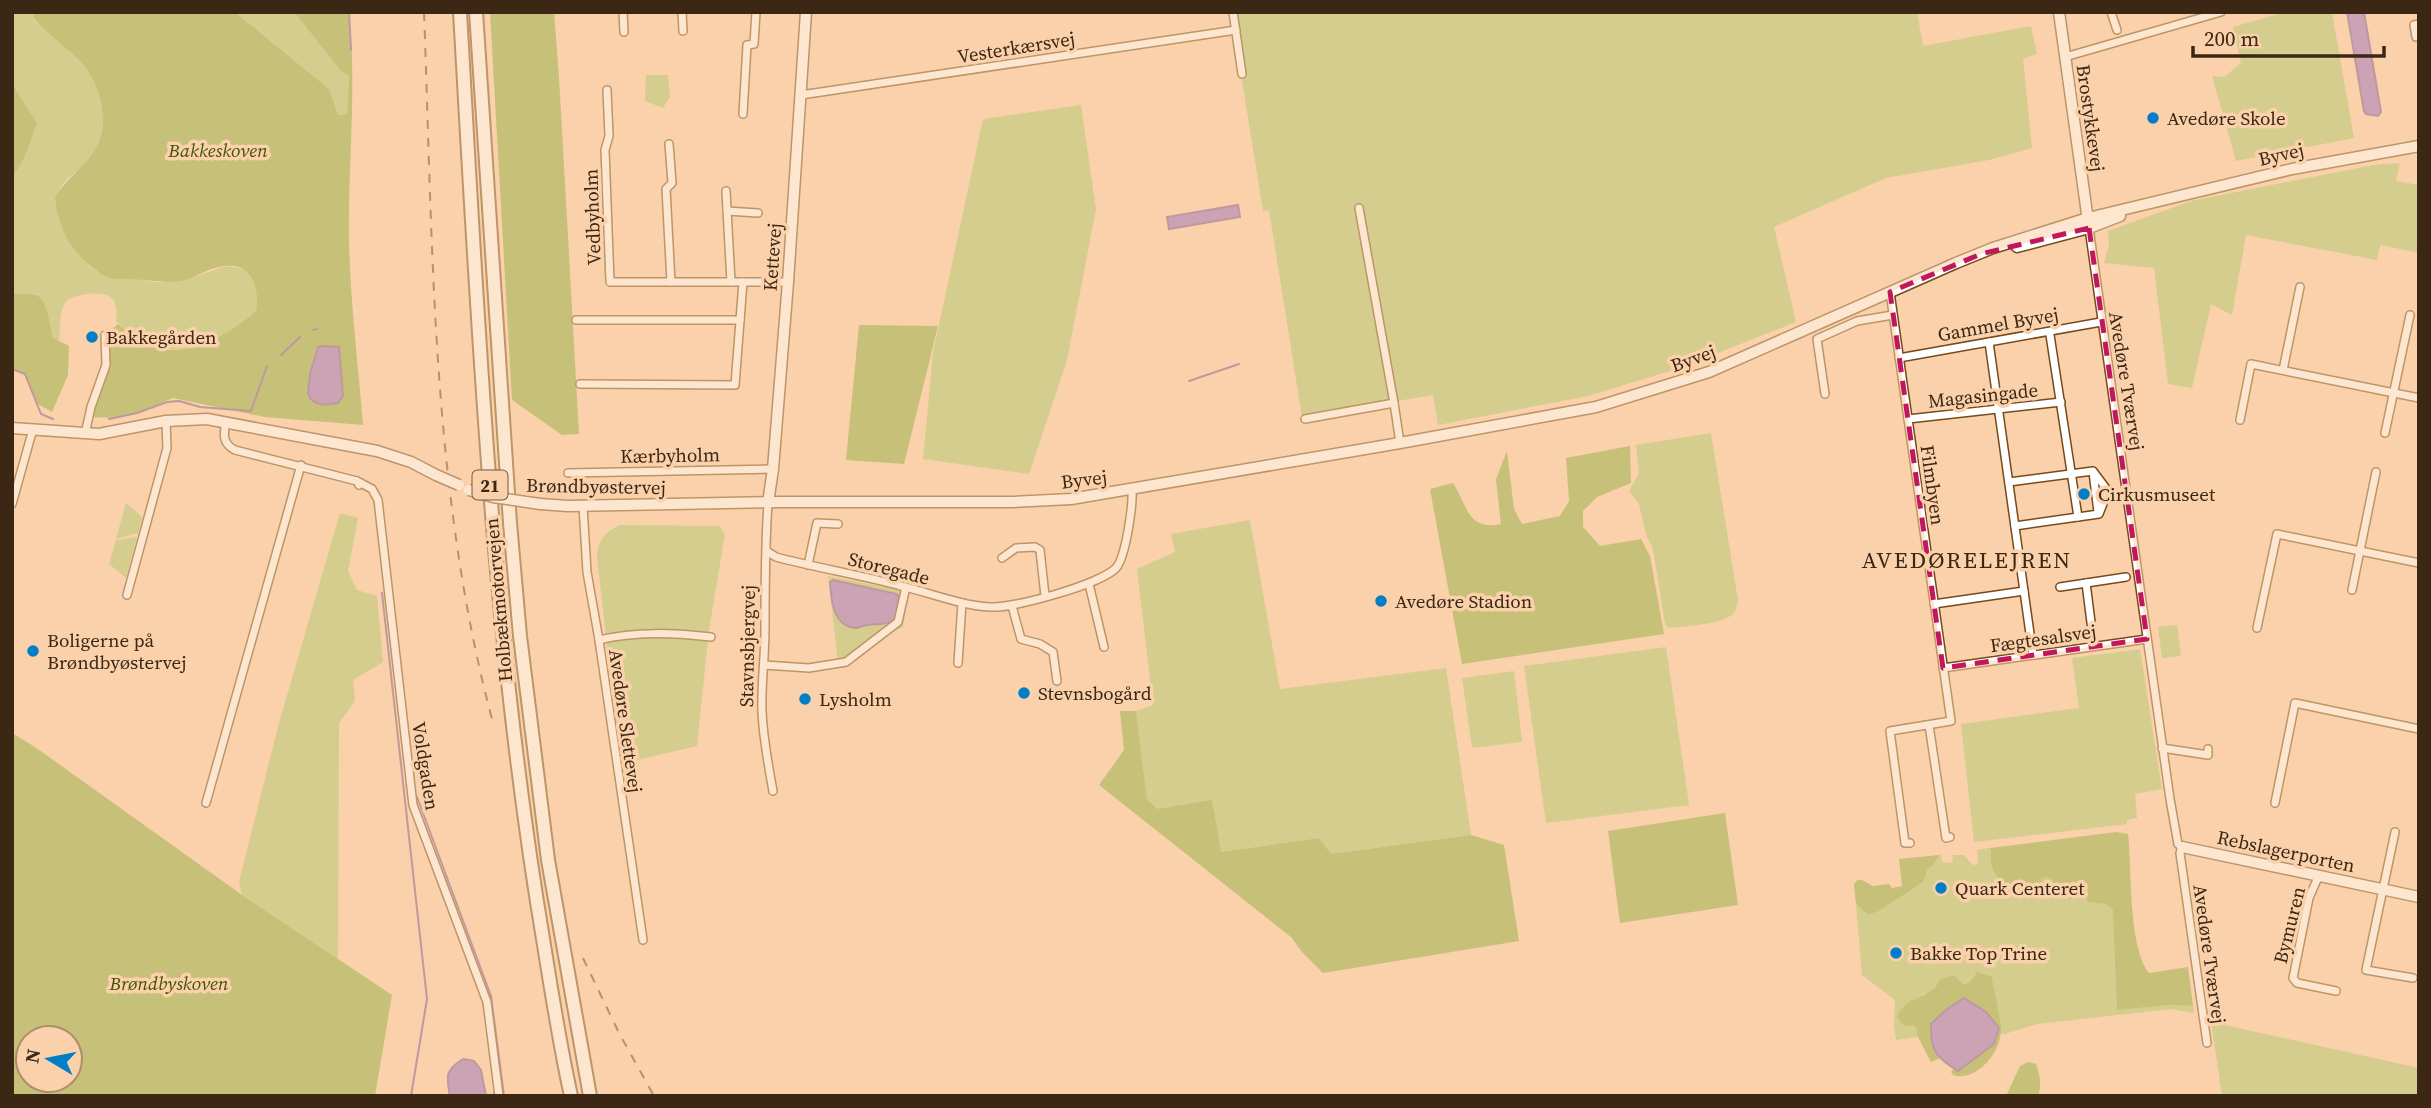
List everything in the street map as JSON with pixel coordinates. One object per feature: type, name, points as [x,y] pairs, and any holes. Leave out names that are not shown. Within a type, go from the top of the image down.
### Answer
[{"type":"highway","name":"Holbækmotorvejen","points":[[460,12],[483,390],[503,642],[530,864],[571,1096]]},
{"type":"highway","name":"Holbækmotorvejen","points":[[477,12],[510,523],[520,636],[548,860],[590,1096]]},
{"type":"street","points":[[623,12],[624,32]]},
{"type":"street","points":[[682,12],[683,31]]},
{"type":"street","points":[[743,114],[747,46],[754,44],[756,12]]},
{"type":"street","name":"Kettevej","points":[[768,503],[788,282],[806,12]]},
{"type":"street","points":[[1233,12],[1242,74]]},
{"type":"street","name":"Brostykkevej","points":[[2059,12],[2088,223]]},
{"type":"street","points":[[2111,12],[2116,30]]},
{"type":"street","points":[[2065,57],[2221,12]]},
{"type":"street","points":[[2419,24],[2414,25],[2416,37],[2419,37]]},
{"type":"street","name":"Vesterkærsvej","points":[[801,96],[1236,30]]},
{"type":"street","name":"Vedbyholm","points":[[607,90],[610,136],[605,150],[610,282],[788,282]]},
{"type":"street","points":[[670,144],[672,183],[666,189],[671,282]]},
{"type":"street","name":"Byvej","points":[[768,503],[1013,502],[1071,499],[1596,407],[1709,372],[1981,254],[2153,202],[2292,169],[2419,146]]},
{"type":"street","points":[[726,191],[731,282]]},
{"type":"street","points":[[1359,208],[1400,443]]},
{"type":"street","points":[[727,211],[758,213]]},
{"type":"street","name":"Avedøre Tværvej","points":[[2088,223],[2162,748],[2178,844],[2182,847],[2180,853],[2207,1043]]},
{"type":"street","points":[[580,384],[735,385],[743,282]]},
{"type":"street","points":[[2283,370],[2300,287]]},
{"type":"street","name":"Filmbyen","points":[[1890,292],[1951,721],[1929,725]]},
{"type":"street","points":[[1825,394],[1817,339],[1857,321],[1893,315]]},
{"type":"street","points":[[2385,433],[2410,315]]},
{"type":"street","points":[[576,320],[740,320]]},
{"type":"street","name":"Gammel Byvej","points":[[1899,358],[2101,322]]},
{"type":"street","points":[[85,434],[91,407],[106,365],[105,335]]},
{"type":"street","points":[[2050,335],[2078,517]]},
{"type":"street","points":[[1989,342],[2034,655]]},
{"type":"street","points":[[2240,421],[2251,364],[2419,398]]},
{"type":"street","name":"Magasingade","points":[[1908,419],[2061,402]]},
{"type":"street","points":[[1305,419],[1394,403]]},
{"type":"street","name":"Brøndbyøstervej","points":[[12,428],[85,434],[114,432],[166,421],[206,419],[377,451],[411,462],[469,490],[493,497],[540,504],[583,506],[768,503]]},
{"type":"street","points":[[127,595],[167,449],[166,421]]},
{"type":"street","points":[[206,803],[301,466],[230,448],[224,439],[226,422]]},
{"type":"street","points":[[12,504],[33,429]]},
{"type":"street","name":"Voldgaden","points":[[301,466],[372,489],[378,500],[413,805],[487,1002],[499,1096]]},
{"type":"street","name":"Kærbyholm","points":[[568,473],[773,469]]},
{"type":"street","points":[[2093,471],[2108,491]]},
{"type":"street","points":[[2009,482],[2093,471]]},
{"type":"street","points":[[2093,471],[2099,514]]},
{"type":"street","points":[[2352,590],[2376,472]]},
{"type":"street","points":[[2108,491],[2127,488]]},
{"type":"street","name":"Storegade","points":[[768,552],[776,557],[962,603],[992,608],[1012,606],[1089,584],[1116,568],[1132,503],[1132,490]]},
{"type":"street","points":[[2099,514],[2108,491]]},
{"type":"street","name":"Stavnsbjergvej","points":[[768,503],[762,711],[773,791]]},
{"type":"street","name":"Avedøre Slettevej","points":[[583,506],[587,572],[643,940]]},
{"type":"street","points":[[2015,526],[2099,514]]},
{"type":"street","name":"Storegade","points":[[808,565],[817,523],[838,524]]},
{"type":"street","points":[[2256,628],[2277,534],[2419,563]]},
{"type":"street","points":[[1002,558],[1016,548],[1035,547],[1040,550],[1045,596]]},
{"type":"street","points":[[2060,587],[2126,577]]},
{"type":"street","points":[[2086,583],[2094,646]]},
{"type":"street","points":[[1089,584],[1104,647]]},
{"type":"street","points":[[764,665],[809,668],[846,662],[898,622],[906,587]]},
{"type":"street","points":[[1934,604],[2024,591]]},
{"type":"street","points":[[958,663],[962,603]]},
{"type":"street","points":[[1012,606],[1020,639],[1040,643],[1053,652],[1057,681]]},
{"type":"street","points":[[599,640],[642,633],[710,637]]},
{"type":"street","name":"Fægtesalsvej","points":[[1943,667],[2147,639]]},
{"type":"street","points":[[2275,803],[2295,703],[2419,729]]},
{"type":"street","points":[[1910,843],[1905,843],[1890,731],[1929,725],[1945,838],[1950,837]]},
{"type":"street","points":[[2162,748],[2208,755],[2208,749]]},
{"type":"street","points":[[2395,832],[2367,970],[2413,978]]},
{"type":"street","name":"Rebslagerporten","points":[[2182,847],[2419,897]]},
{"type":"street","name":"Bymuren","points":[[2319,875],[2309,898],[2293,978],[2297,983],[2336,991]]},
{"type":"highlighted area","points":[[2089,228],[2147,639],[1943,668],[1890,292],[1981,254]]},
{"type":"green space","points":[[12,12],[35,12],[33,18],[42,28],[89,72],[101,96],[103,124],[99,142],[84,165],[63,184],[57,200],[61,227],[68,240],[87,263],[113,278],[161,282],[193,277],[227,267],[248,271],[256,290],[256,311],[230,332],[217,340],[195,347],[161,349],[134,338],[116,321],[116,306],[111,297],[87,294],[70,298],[63,306],[59,341],[53,338],[47,311],[34,294],[12,294],[12,177],[33,133],[25,108],[12,84]]},
{"type":"green space","name":"Bakkeskoven","points":[[35,12],[235,12],[329,89],[338,115],[347,114],[349,76],[341,71],[294,12],[349,12],[352,68],[350,261],[363,425],[265,417],[173,398],[137,413],[116,418],[89,417],[103,381],[109,332],[118,324],[134,338],[160,349],[190,348],[218,337],[256,311],[256,291],[250,275],[236,266],[215,268],[180,281],[115,279],[101,274],[77,253],[62,228],[55,198],[98,144],[102,129],[102,108],[92,77],[84,66],[33,17]],"holes":[[[318,347],[339,347],[343,396],[338,403],[321,403],[308,394],[310,374]]]},
{"type":"green space","points":[[235,12],[294,12],[341,71],[349,76],[347,114],[337,115],[329,89]]},
{"type":"green space","points":[[490,12],[554,12],[579,434],[562,435],[512,400]]},
{"type":"green space","points":[[1231,12],[1917,12],[1923,46],[2031,26],[2037,54],[2023,59],[2032,148],[1989,160],[1886,178],[1774,227],[1796,322],[1683,367],[1588,396],[1438,425],[1433,395],[1302,417],[1269,210],[1263,211]]},
{"type":"green space","points":[[2285,12],[2332,12],[2354,138],[2236,161],[2212,76],[2224,77],[2241,63],[2233,27]]},
{"type":"green space","points":[[646,75],[668,75],[670,97],[663,108],[645,101]]},
{"type":"green space","points":[[12,84],[37,123],[24,158],[12,177]]},
{"type":"green space","points":[[1081,105],[1096,209],[1067,360],[1029,474],[923,459],[933,353],[983,119]]},
{"type":"green space","points":[[2400,163],[2396,181],[2419,185],[2419,253],[2381,245],[2381,242],[2377,260],[2246,235],[2232,315],[2211,304],[2192,388],[2168,384],[2154,268],[2104,263],[2109,245],[2108,231],[2191,201],[2373,165]]},
{"type":"green space","points":[[12,294],[33,294],[40,298],[48,314],[53,338],[69,346],[68,375],[52,412],[38,404],[25,374],[12,369]]},
{"type":"green space","points":[[859,325],[938,326],[904,464],[846,460]]},
{"type":"green space","points":[[1711,433],[1737,607],[1731,616],[1724,619],[1669,628],[1665,624],[1653,549],[1646,535],[1639,504],[1629,491],[1639,473],[1636,445]]},
{"type":"green space","points":[[1630,446],[1631,483],[1597,497],[1583,511],[1583,527],[1600,546],[1641,539],[1650,556],[1664,634],[1462,664],[1430,489],[1453,483],[1475,520],[1482,524],[1501,524],[1496,479],[1507,451],[1514,509],[1522,524],[1560,516],[1569,501],[1566,458]]},
{"type":"green space","points":[[126,503],[142,517],[138,533],[116,539]]},
{"type":"green space","points":[[340,513],[358,518],[348,571],[357,590],[377,596],[383,662],[353,680],[355,701],[339,723],[338,959],[242,895],[239,882],[279,723]]},
{"type":"green space","points":[[1250,520],[1280,689],[1446,668],[1471,835],[1331,854],[1319,838],[1220,852],[1156,809],[1147,799],[1136,711],[1153,705],[1137,569],[1175,552],[1171,534]]},
{"type":"green space","points":[[620,525],[720,526],[725,534],[709,630],[697,746],[624,763],[620,761],[597,557],[603,537]]},
{"type":"green space","points":[[137,537],[126,578],[109,564],[116,540]]},
{"type":"green space","points":[[828,576],[909,592],[903,627],[894,631],[887,629],[838,662]]},
{"type":"green space","points":[[2177,625],[2181,656],[2162,658],[2158,627]]},
{"type":"green space","points":[[1666,647],[1689,805],[1546,823],[1524,666]]},
{"type":"green space","points":[[2140,649],[2162,789],[2135,794],[2137,818],[2127,820],[2127,824],[1974,842],[1961,724],[2079,708],[2072,658]]},
{"type":"green space","points":[[1514,671],[1522,742],[1472,748],[1462,678]]},
{"type":"green space","points":[[1120,711],[1136,711],[1147,799],[1157,809],[1212,800],[1221,852],[1319,838],[1331,854],[1471,835],[1504,845],[1519,941],[1323,973],[1291,937],[1099,785],[1124,750]]},
{"type":"green space","name":"Brøndbyskoven","points":[[12,733],[242,895],[392,995],[375,1096],[12,1096]]},
{"type":"green space","points":[[1725,813],[1738,905],[1620,923],[1608,831]]},
{"type":"green space","points":[[2117,832],[2128,834],[2134,926],[2142,961],[2149,973],[2188,967],[2193,1006],[2170,1005],[2117,1010],[2113,910],[2106,904],[2087,902],[2088,889],[2073,881],[2069,884],[2073,897],[2071,899],[2055,896],[2052,879],[2047,877],[2042,879],[2037,898],[2023,898],[2003,884],[1991,864],[1990,848]]},
{"type":"green space","points":[[1990,848],[1995,875],[2022,897],[2041,888],[2042,879],[2047,877],[2052,878],[2053,891],[2073,896],[2069,884],[2072,881],[2088,889],[2088,902],[2106,904],[2114,910],[2117,1010],[2170,1005],[2193,1006],[2194,1013],[2171,1009],[2037,1024],[2005,1034],[2000,1033],[1992,977],[1974,975],[1969,983],[1963,984],[1954,975],[1939,980],[1934,990],[1922,994],[1913,1025],[1918,1037],[1896,1040],[1895,1000],[1862,975],[1856,904],[1868,913],[1922,882],[1927,870],[1941,854],[1942,862],[1952,863],[1953,855],[1964,855],[1973,865],[1978,864],[1977,850]]},
{"type":"green space","points":[[1939,855],[1927,870],[1923,882],[1877,912],[1868,914],[1856,904],[1854,885],[1857,880],[1873,886],[1902,886],[1899,859]]},
{"type":"green space","points":[[1977,972],[1992,977],[2001,1027],[1998,1045],[1987,1063],[1979,1069],[1971,1074],[1953,1075],[1951,1072],[1954,1069],[1959,1071],[1994,1044],[1964,998],[1931,1024],[1931,1044],[1941,1058],[1931,1062],[1916,1028],[1913,1025],[1904,1026],[1897,1017],[1907,1004],[1937,986],[1939,980],[1954,975],[1963,984],[1969,983]]},
{"type":"green space","points":[[2211,1022],[2419,1068],[2419,1096],[2222,1096]]},
{"type":"green space","points":[[2028,1062],[2036,1064],[2039,1072],[2038,1096],[2006,1096],[2020,1066]]},
{"type":"shaded area","points":[[2347,12],[2364,12],[2381,112],[2378,116],[2366,114],[2364,111]]},
{"type":"shaded area","points":[[1238,205],[1240,217],[1169,229],[1167,217]]},
{"type":"shaded area","points":[[320,346],[339,347],[343,396],[338,403],[317,403],[308,394],[310,374]]},
{"type":"shaded area","points":[[833,580],[897,594],[899,598],[895,620],[856,628],[842,623],[833,604],[830,582]]},
{"type":"shaded area","points":[[1964,998],[1986,1012],[1999,1028],[1994,1044],[1958,1071],[1944,1062],[1933,1047],[1931,1024]]},
{"type":"shaded area","points":[[463,1059],[474,1061],[481,1070],[486,1096],[450,1096],[448,1074]]},
{"type":"waterway","points":[[349,12],[351,50]]},
{"type":"waterway","points":[[313,330],[317,329]]},
{"type":"waterway","points":[[281,355],[300,337]]},
{"type":"waterway","points":[[1189,381],[1239,364]]},
{"type":"waterway","points":[[109,419],[179,401],[200,407],[251,411],[267,366]]},
{"type":"waterway","points":[[12,369],[25,374],[41,414],[53,419]]},
{"type":"waterway","points":[[382,593],[427,999],[411,1096]]},
{"type":"waterway","points":[[417,797],[491,996],[504,1096]]},
{"type":"railway","points":[[424,12],[433,279],[446,457],[472,632],[492,719]]},
{"type":"railway","points":[[583,958],[619,1033],[654,1096]]},
{"type":"place","name":"Avedøre Skole","points":[[2153,118]]},
{"type":"place","name":"Bakkegården","points":[[92,337]]},
{"type":"place","name":"Cirkusmuseet","points":[[2084,494]]},
{"type":"place","name":"Avedøre Stadion","points":[[1381,601]]},
{"type":"place","name":"Boligerne på Brøndbyøstervej","points":[[33,651]]},
{"type":"place","name":"Stevnsbogård","points":[[1024,693]]},
{"type":"place","name":"Lysholm","points":[[805,699]]},
{"type":"place","name":"Quark Centeret","points":[[1941,888]]},
{"type":"place","name":"Bakke Top Trine","points":[[1896,953]]},
{"type":"district","name":"AVEDØRELEJREN","points":[[1967,560]]}]
